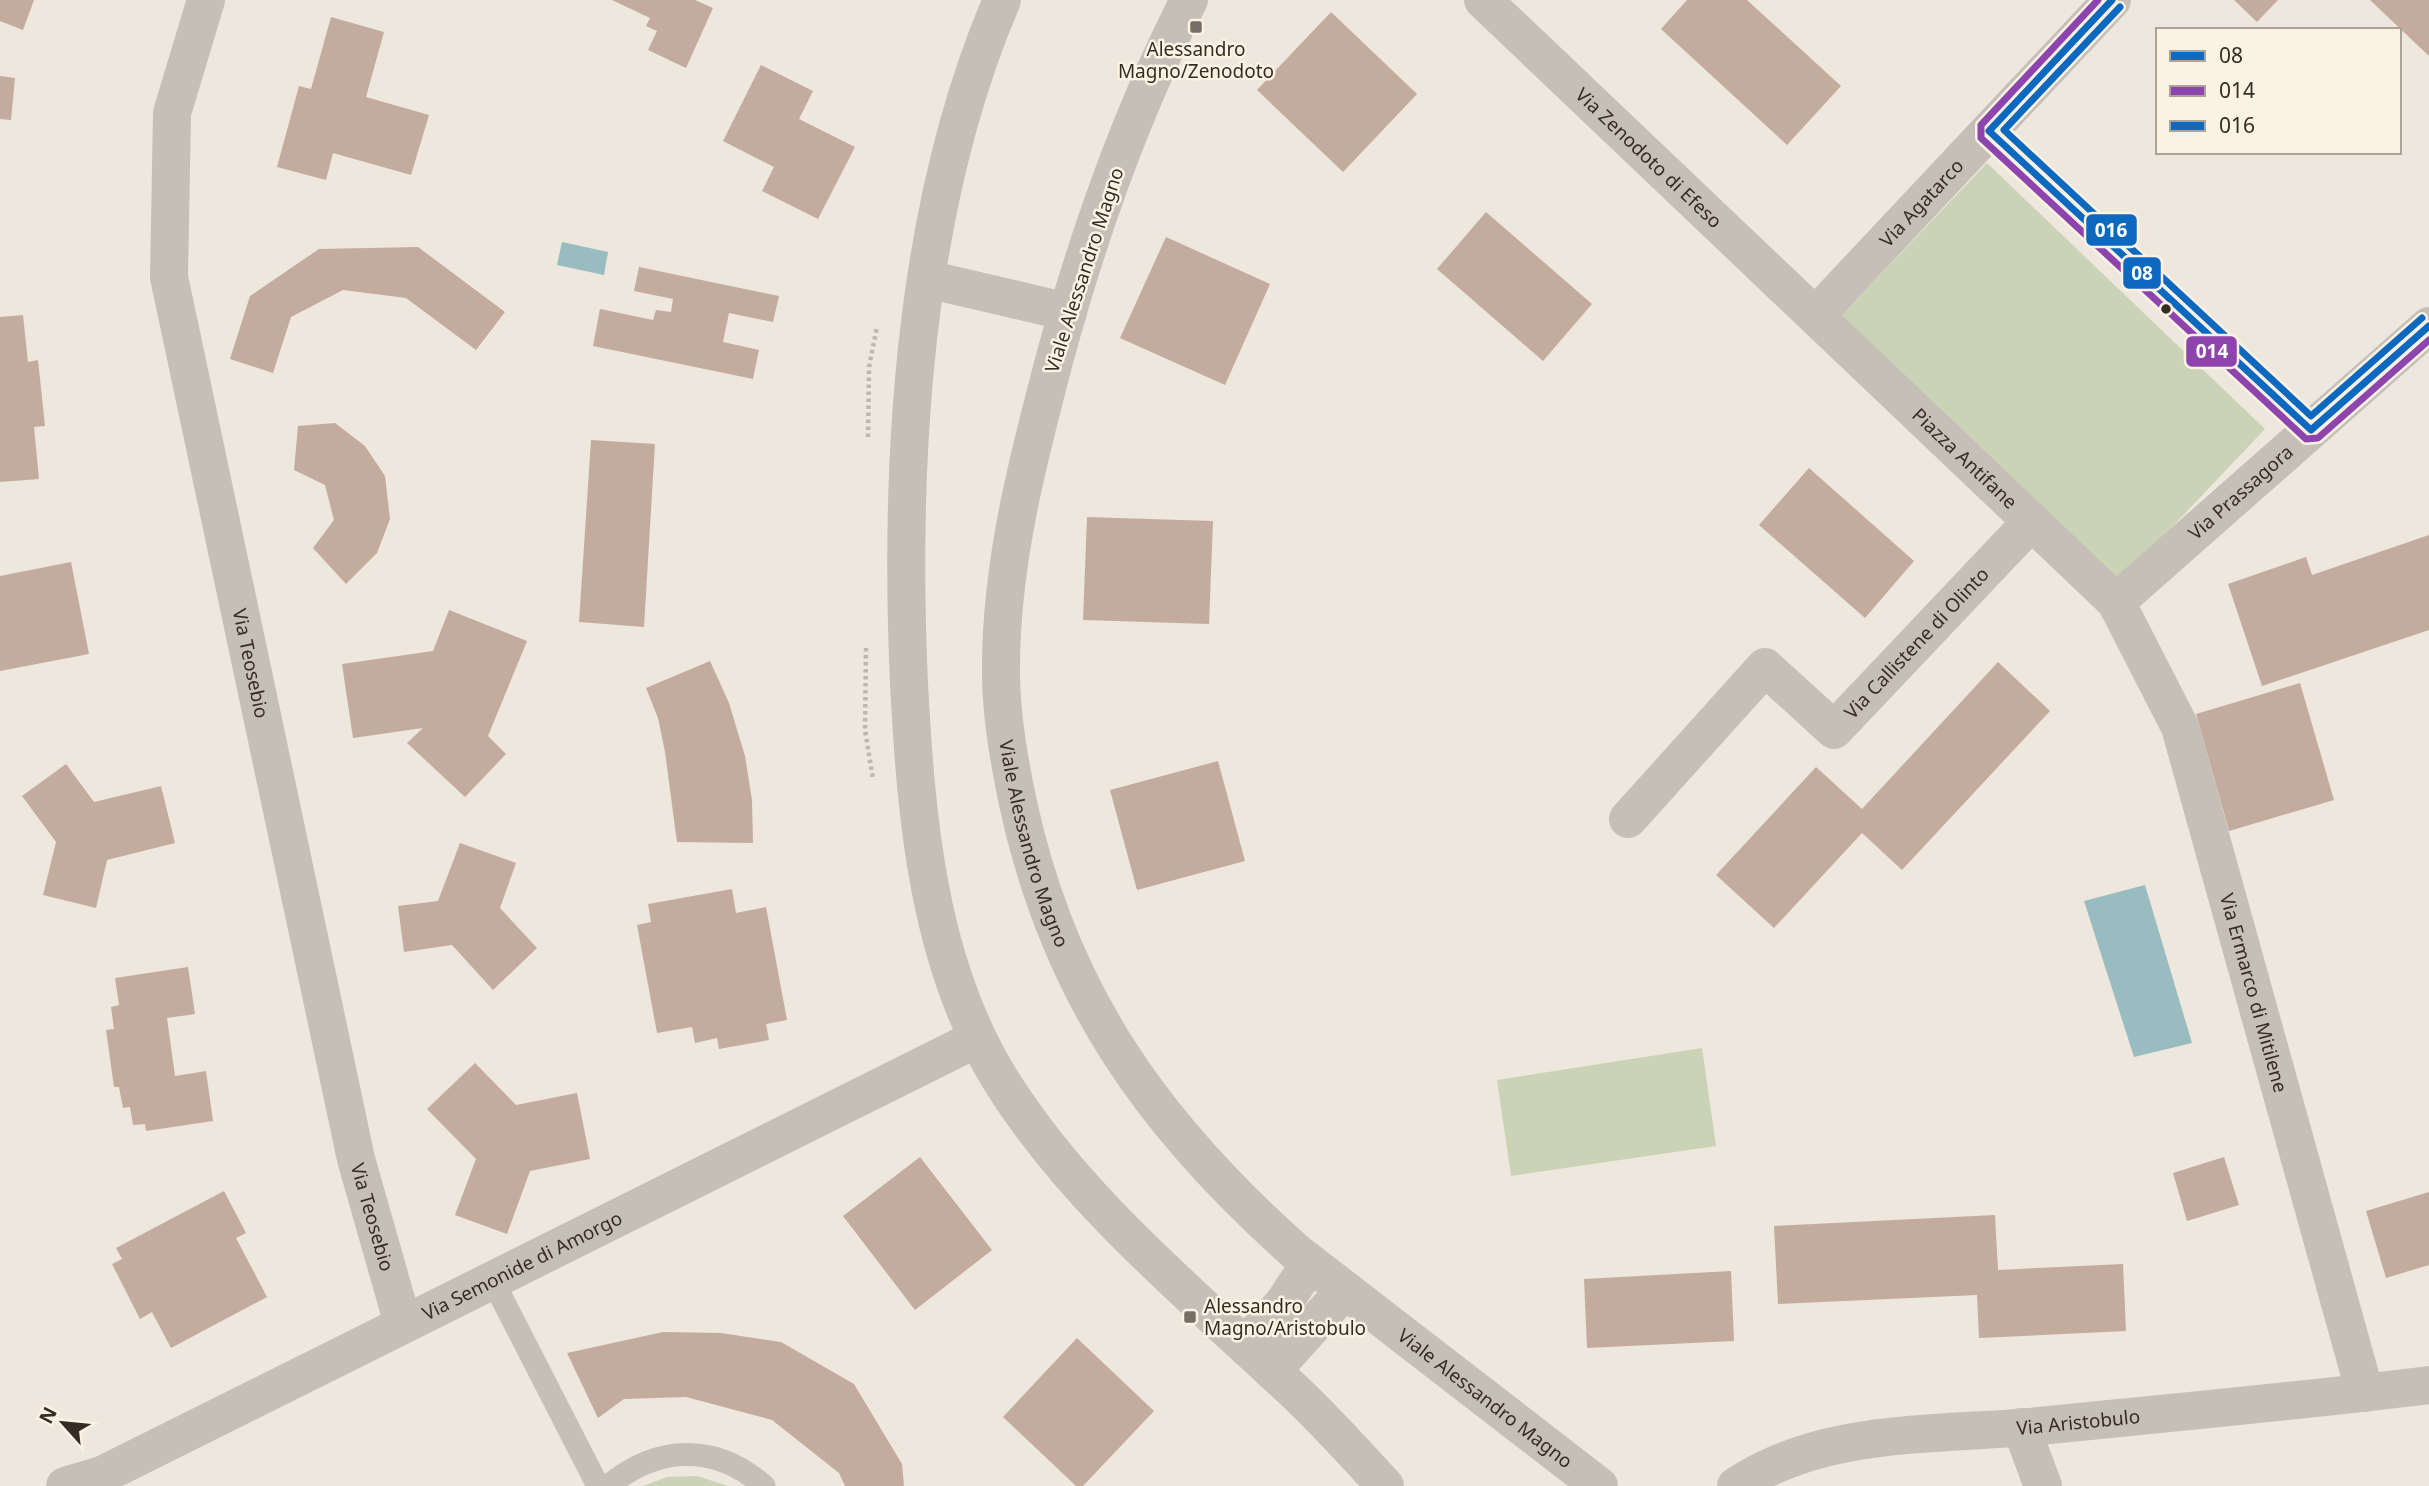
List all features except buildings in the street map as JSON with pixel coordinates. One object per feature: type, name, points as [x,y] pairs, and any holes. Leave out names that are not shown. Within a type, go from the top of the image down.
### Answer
[{"type":"street","name":"Via Teosebio","points":[[206,0],[172,113],[169,277],[356,1159],[403,1324]]},
{"type":"street","points":[[1002,0],[981,51],[963,109],[928,279],[914,386],[907,483],[907,614],[913,749],[924,848],[936,915],[954,980],[976,1039],[1012,1097],[1066,1167],[1143,1250],[1272,1371],[1385,1486]]},
{"type":"street","name":"Viale Alessandro Magno","points":[[1189,0],[1130,132],[1068,312],[1019,510],[1004,615],[1002,697],[1012,776],[1030,856],[1056,935],[1093,1011],[1123,1061],[1167,1120],[1230,1189],[1310,1263],[1599,1486]]},
{"type":"street","name":"Via Zenodoto di Efeso","points":[[1483,0],[1816,315]]},
{"type":"street","name":"Via Agatarco","points":[[1816,315],[2112,0]]},
{"type":"street","points":[[928,279],[1068,312]]},
{"type":"street","name":"Piazza Antifane","points":[[1816,315],[2116,602]]},
{"type":"street","name":"Via Prassagora","points":[[2116,602],[2429,326]]},
{"type":"street","name":"Via Callistene di Olinto","points":[[1628,819],[1765,667],[1835,730],[2032,521]]},
{"type":"street","name":"Via Ermarco di Mitilene","points":[[2116,602],[2179,727],[2365,1393]]},
{"type":"street","name":"Via Semonide di Amorgo","points":[[65,1486],[102,1475],[976,1039]]},
{"type":"street","points":[[1245,1345],[1283,1304],[1310,1263]]},
{"type":"street","points":[[1272,1371],[1345,1290]]},
{"type":"street","name":"Via Aristobulo","points":[[1736,1486],[1776,1463],[1835,1444],[2429,1385]]},
{"type":"street","points":[[2021,1427],[2043,1486]]},
{"type":"lane","points":[[1989,131],[2311,430]]},
{"type":"lane","points":[[493,1281],[598,1486]]},
{"type":"lane","points":[[608,1486],[629,1469],[662,1456],[699,1454],[733,1464],[764,1486]]},
{"type":"green space","points":[[1987,163],[2265,429],[2117,585],[1838,319]]},
{"type":"green space","points":[[1702,1048],[1716,1146],[1511,1176],[1497,1080]]},
{"type":"green space","points":[[697,1476],[728,1486],[643,1486],[667,1477]]},
{"type":"water","points":[[562,242],[608,252],[604,275],[557,265]]},
{"type":"water","points":[[2145,885],[2192,1043],[2134,1057],[2084,901]]},
{"type":"transit line","name":"014","points":[[2098,0],[1981,125],[1981,138],[2306,439],[2318,438],[2429,340]]},
{"type":"transit line","name":"08","points":[[2112,0],[1989,131],[2311,430],[2429,326]]},
{"type":"transit line","name":"016","points":[[2120,7],[2004,130],[2311,416],[2422,318]]},
{"type":"place","name":"Alessandro Magno/Zenodoto","points":[[1196,27]]},
{"type":"place","name":"Alessandro Magno/Aristobulo","points":[[1190,1317]]}]
